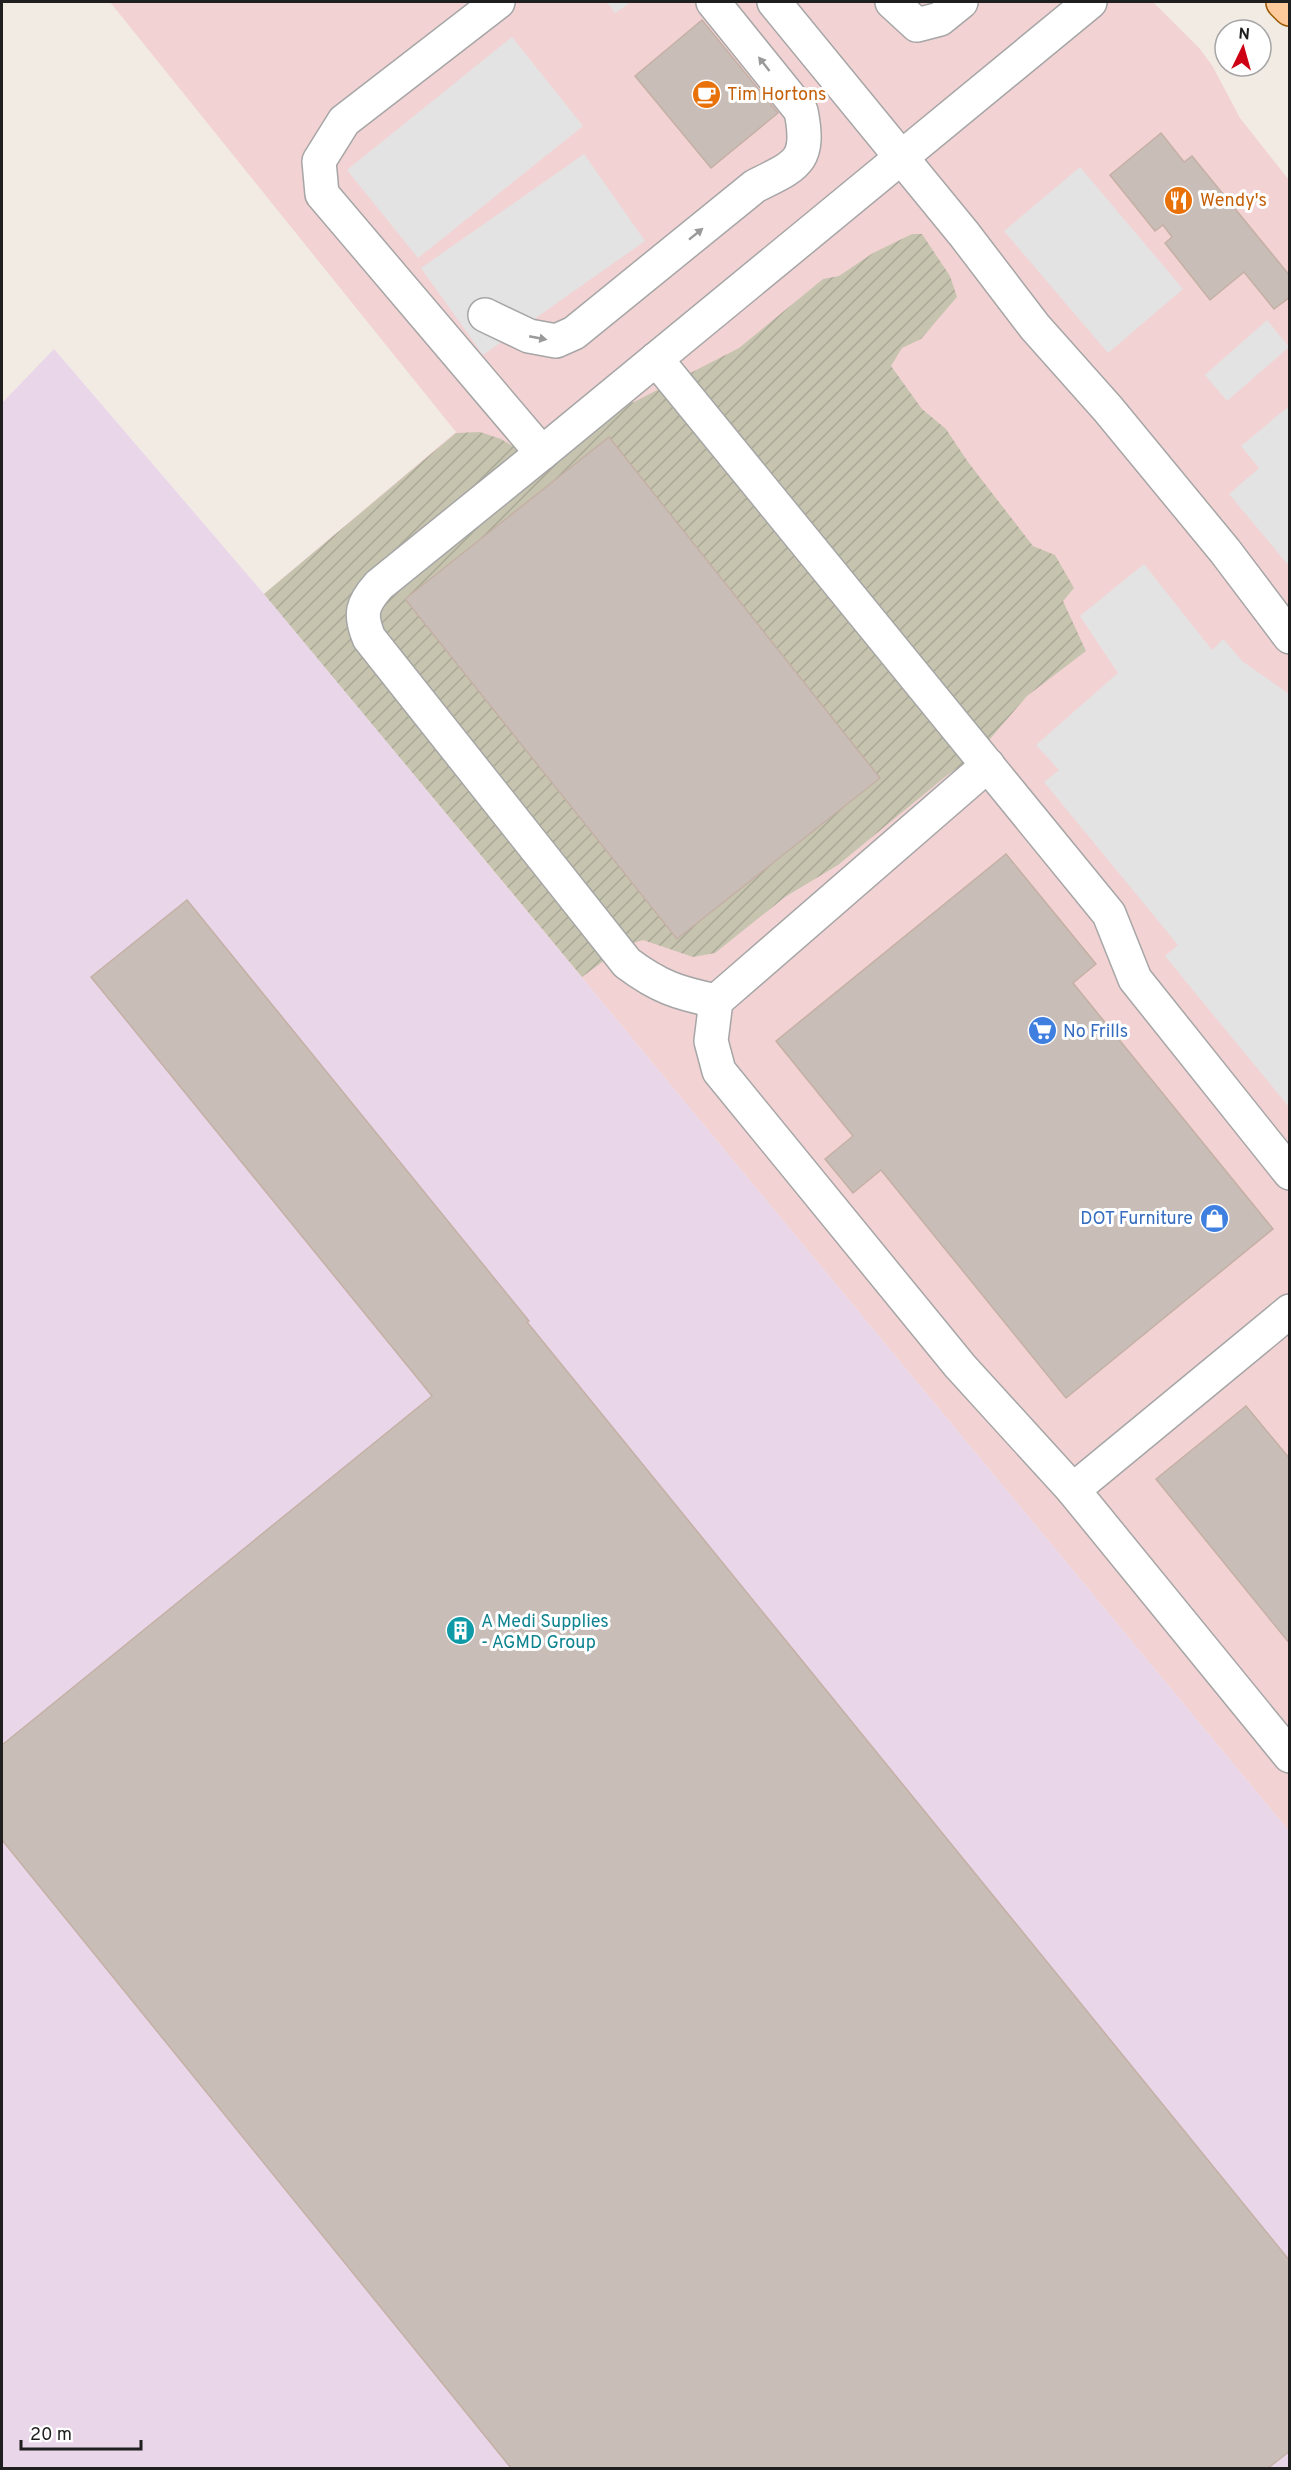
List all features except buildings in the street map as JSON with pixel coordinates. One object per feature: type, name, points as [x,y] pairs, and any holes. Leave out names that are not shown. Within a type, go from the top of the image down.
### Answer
[{"type":"main road","points":[[1283,2],[1290,9]]},
{"type":"lane","points":[[498,2],[344,121],[319,161],[322,194],[542,453]]},
{"type":"lane","points":[[484,315],[529,336],[556,341],[574,333],[755,186],[788,169],[802,154],[805,133],[801,111],[713,2]]},
{"type":"lane","points":[[774,2],[900,156],[1035,327],[1108,409],[1225,551],[1290,637]]},
{"type":"lane","points":[[892,2],[917,25],[940,19],[961,2]]},
{"type":"lane","points":[[716,1001],[678,993],[649,980],[627,963],[369,638],[363,624],[363,610],[379,585],[1090,2]]},
{"type":"lane","points":[[656,358],[1109,914],[1135,979],[1290,1173]]},
{"type":"lane","points":[[988,765],[716,1001],[711,1041],[719,1071],[960,1366],[1072,1490],[1290,1756]]},
{"type":"lane","points":[[1072,1490],[1290,1311]]},
{"type":"shaded area","points":[[110,2],[1153,2],[1200,49],[1213,67],[1213,78],[1219,78],[1240,118],[1289,180],[1289,1831],[264,594],[456,432]]},
{"type":"shaded area","points":[[607,2],[631,2],[615,13]]},
{"type":"shaded area","points":[[512,37],[583,126],[418,258],[347,170]]},
{"type":"shaded area","points":[[584,154],[645,241],[483,355],[421,268]]},
{"type":"shaded area","points":[[1080,167],[1183,289],[1108,353],[1004,231]]},
{"type":"shaded area","points":[[912,234],[922,234],[950,276],[957,297],[921,339],[902,348],[891,366],[922,409],[946,429],[968,462],[1033,546],[1055,555],[1074,588],[1063,601],[1086,651],[1027,696],[978,753],[945,777],[838,865],[785,897],[715,953],[693,957],[643,940],[624,946],[582,977],[264,594],[456,433],[480,432],[501,439],[516,448],[604,409],[634,402],[739,348],[823,279],[839,276],[873,253]]},
{"type":"shaded area","points":[[1267,320],[1289,347],[1227,401],[1205,375]]},
{"type":"shaded area","points":[[54,349],[264,594],[1289,1831],[1289,2468],[2,2468],[2,403]]},
{"type":"shaded area","points":[[1289,406],[1289,566],[1229,494],[1259,468],[1241,446]]},
{"type":"shaded area","points":[[1144,564],[1212,650],[1223,639],[1242,661],[1289,694],[1289,1107],[1165,956],[1178,945],[1044,782],[1059,770],[1036,745],[1118,673],[1080,616]]},
{"type":"place","name":"Tim Hortons","points":[[706,94]]},
{"type":"place","name":"Wendy's","points":[[1179,200]]},
{"type":"place","name":"No Frills","points":[[1042,1031]]},
{"type":"place","name":"DOT Furniture","points":[[1214,1218]]},
{"type":"place","name":"A Medi Supplies - AGMD Group","points":[[460,1631]]}]
